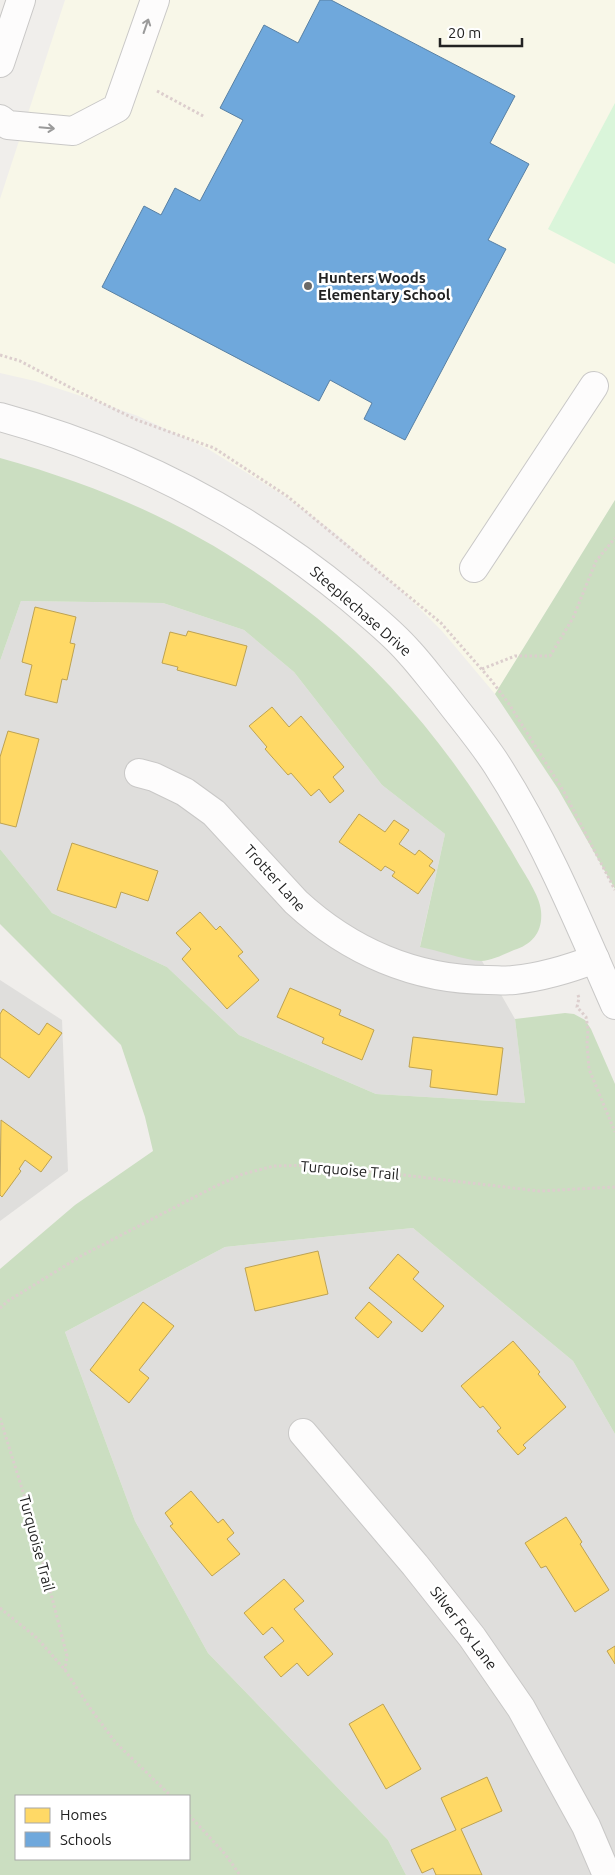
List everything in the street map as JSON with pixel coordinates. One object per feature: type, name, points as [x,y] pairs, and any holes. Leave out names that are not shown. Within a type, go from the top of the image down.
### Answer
[{"type":"street","points":[[0,62],[21,0]]},
{"type":"street","points":[[0,119],[8,124],[73,130],[117,108],[155,0]]},
{"type":"street","points":[[474,568],[594,386]]},
{"type":"street","name":"Steeplechase Drive","points":[[0,417],[29,425],[120,458],[188,489],[261,532],[316,570],[409,651],[468,725],[496,764],[529,820],[603,964],[615,1005]]},
{"type":"street","name":"Trotter Lane","points":[[139,773],[154,777],[185,792],[214,813],[309,915],[342,939],[381,960],[423,973],[467,980],[513,980],[603,964]]},
{"type":"street","name":"Silver Fox Lane","points":[[303,1433],[415,1565],[472,1637],[521,1708],[586,1826],[605,1840],[607,1875]]},
{"type":"path","points":[[157,91],[206,117]]},
{"type":"path","points":[[482,669],[515,656],[550,656],[573,618],[596,561],[615,538]]},
{"type":"path","points":[[569,969],[579,998],[576,1007],[586,1017],[589,1069],[615,1132]]},
{"type":"path","name":"Turquoise Trail","points":[[0,1308],[8,1301],[81,1256],[243,1174],[274,1166],[318,1165],[539,1190],[615,1187]]},
{"type":"path","name":"Turquoise Trail","points":[[0,1418],[33,1524],[67,1656],[68,1662],[65,1670]]},
{"type":"path","points":[[0,1608],[37,1638],[65,1670],[116,1743],[170,1795]]},
{"type":"path","points":[[190,1816],[240,1875]]},
{"type":"shaded area","name":"Hunters Woods Elementary School","points":[[65,0],[615,0],[615,500],[495,694],[442,631],[404,593],[335,533],[283,495],[208,449],[138,416],[35,381],[0,373],[0,199]]},
{"type":"shaded area","points":[[21,601],[163,603],[244,630],[294,672],[382,785],[445,834],[420,946],[482,961],[515,1019],[525,1103],[376,1094],[239,1035],[167,967],[52,913],[0,849],[0,661]]},
{"type":"shaded area","points":[[0,980],[62,1020],[68,1171],[0,1221]]},
{"type":"shaded area","points":[[413,1228],[573,1361],[615,1434],[615,1875],[406,1875],[388,1840],[208,1653],[135,1521],[65,1332],[225,1247]]},
{"type":"green space","points":[[615,103],[615,264],[548,229]]},
{"type":"green space","points":[[0,458],[45,471],[128,502],[205,541],[243,564],[280,590],[347,644],[375,671],[428,730],[452,761],[496,826],[538,899],[541,918],[535,936],[521,947],[489,960],[481,961],[420,947],[445,834],[382,785],[294,672],[244,630],[163,603],[21,601],[0,661]]},
{"type":"green space","points":[[615,500],[615,889],[558,789],[495,694]]},
{"type":"green space","points":[[0,849],[52,913],[167,967],[239,1035],[376,1094],[525,1103],[515,1019],[565,1013],[574,1014],[585,1020],[591,1029],[615,1084],[615,1434],[573,1361],[413,1228],[225,1247],[65,1332],[135,1521],[208,1653],[388,1840],[406,1875],[0,1875],[0,1269],[75,1205],[153,1151],[145,1117],[121,1045],[0,924]]},
{"type":"building: Homes","points":[[35,607],[76,617],[70,643],[75,644],[67,680],[62,679],[57,703],[25,695],[32,665],[22,662]]},
{"type":"building: Homes","points":[[188,631],[247,646],[236,686],[177,670],[178,667],[162,663],[170,632],[186,636]]},
{"type":"building: Homes","points":[[272,707],[289,727],[301,716],[344,767],[333,777],[344,791],[330,803],[319,789],[311,796],[291,773],[288,775],[265,749],[267,747],[249,726]]},
{"type":"building: Homes","points":[[8,731],[39,739],[16,827],[0,823],[0,757]]},
{"type":"building: Homes","points":[[359,814],[385,832],[394,820],[409,830],[399,844],[415,855],[419,850],[433,861],[429,866],[435,870],[418,894],[392,876],[395,872],[385,866],[381,871],[339,842]]},
{"type":"building: Homes","points":[[72,843],[158,871],[148,901],[121,892],[116,908],[57,890]]},
{"type":"building: Homes","points":[[200,912],[216,930],[220,926],[243,952],[238,956],[259,980],[227,1009],[182,959],[191,949],[176,933]]},
{"type":"building: Homes","points":[[290,988],[341,1010],[339,1015],[374,1030],[362,1060],[322,1043],[324,1038],[277,1017]]},
{"type":"building: Homes","points":[[3,1009],[39,1035],[47,1023],[62,1033],[29,1078],[0,1057],[0,1014]]},
{"type":"building: Homes","points":[[413,1037],[503,1048],[497,1095],[430,1087],[432,1070],[409,1067]]},
{"type":"building: Homes","points":[[1,1120],[52,1157],[41,1172],[25,1160],[19,1169],[21,1171],[2,1197],[0,1195]]},
{"type":"building: Homes","points":[[318,1251],[328,1294],[255,1311],[245,1268]]},
{"type":"building: Homes","points":[[398,1254],[419,1272],[413,1279],[444,1306],[422,1332],[369,1288]]},
{"type":"building: Homes","points":[[143,1302],[174,1326],[139,1370],[149,1378],[129,1403],[90,1370]]},
{"type":"building: Homes","points":[[369,1302],[392,1322],[378,1338],[355,1318]]},
{"type":"building: Homes","points":[[513,1341],[540,1372],[538,1374],[566,1407],[523,1445],[526,1448],[518,1455],[497,1431],[501,1428],[483,1406],[480,1408],[461,1386]]},
{"type":"building: Homes","points":[[191,1491],[218,1523],[223,1519],[234,1533],[227,1539],[240,1554],[212,1576],[170,1526],[173,1524],[165,1513]]},
{"type":"building: Homes","points":[[566,1517],[582,1542],[580,1544],[609,1590],[575,1612],[546,1566],[541,1568],[525,1543]]},
{"type":"building: Homes","points":[[284,1579],[304,1601],[294,1609],[333,1654],[308,1676],[297,1663],[281,1677],[264,1657],[284,1641],[272,1627],[263,1635],[244,1613]]},
{"type":"building: Homes","points":[[615,1646],[615,1664],[607,1651]]},
{"type":"building: Homes","points":[[383,1704],[421,1769],[386,1789],[349,1724]]},
{"type":"building: Homes","points":[[487,1777],[502,1811],[461,1829],[482,1875],[436,1875],[433,1868],[422,1873],[411,1850],[456,1830],[441,1798]]},
{"type":"building: Schools","points":[[320,0],[331,0],[515,96],[490,143],[529,164],[488,240],[506,249],[405,440],[364,419],[372,403],[330,380],[319,401],[102,287],[144,206],[161,215],[175,188],[200,201],[243,120],[220,108],[264,25],[298,43]]},
{"type":"place","name":"Hunters Woods Elementary School","points":[[308,286]]}]
